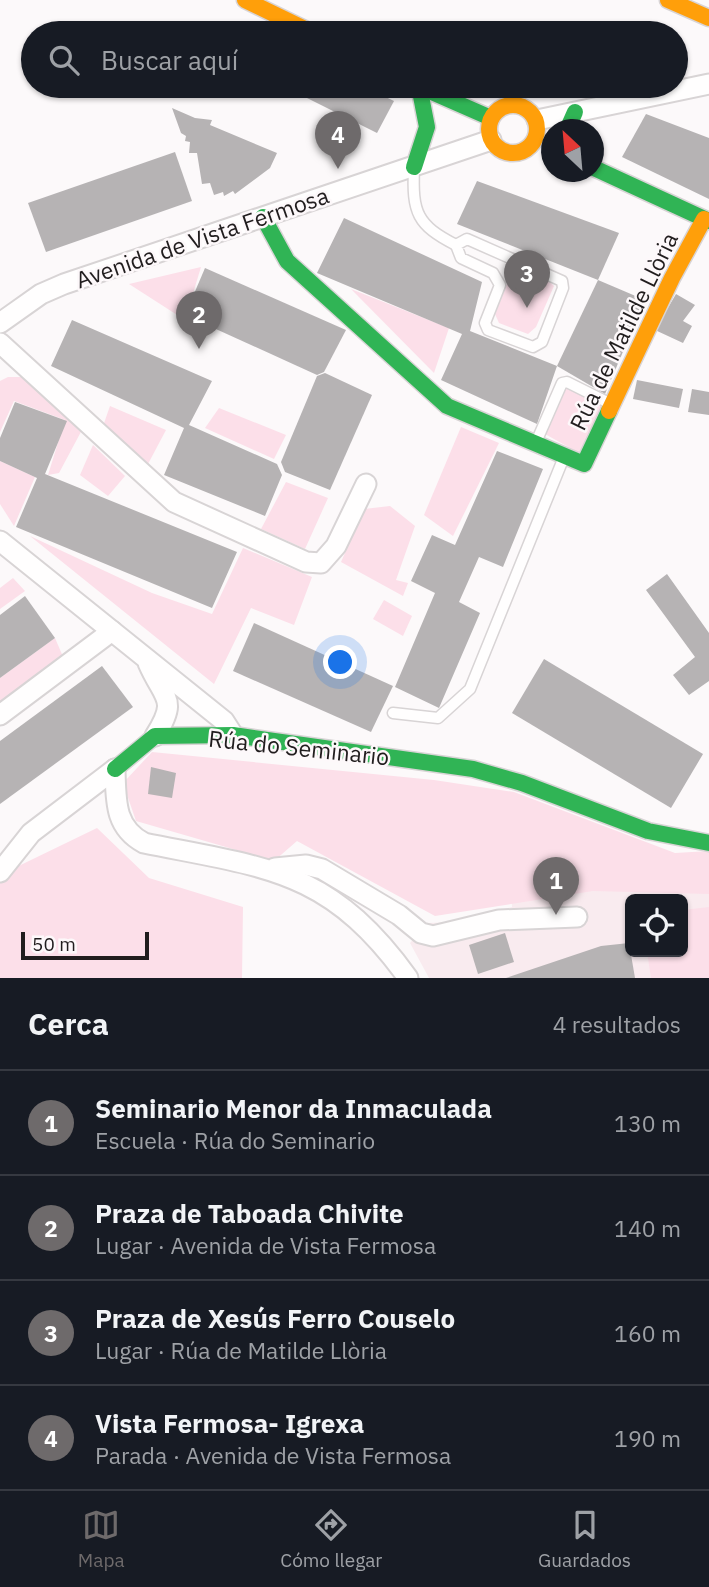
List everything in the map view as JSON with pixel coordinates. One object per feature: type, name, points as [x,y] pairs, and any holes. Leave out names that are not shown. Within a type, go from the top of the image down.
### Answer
[{"type":"main road","points":[[245,0],[288,21]]},
{"type":"main road","points":[[668,0],[709,18]]},
{"type":"main road","points":[[414,167],[427,137],[429,122],[422,98]]},
{"type":"main road","points":[[445,98],[491,118]]},
{"type":"main road","points":[[518,104],[537,120],[534,142],[528,149],[512,153],[496,147],[491,140],[491,118],[502,107],[518,104]]},
{"type":"main road","points":[[534,142],[541,145]]},
{"type":"main road","points":[[604,173],[706,220]]},
{"type":"main road","points":[[263,217],[287,261],[433,395],[459,413],[564,456]]},
{"type":"main road","name":"Rúa de Matilde Llòria","points":[[564,456],[584,464],[706,220]]},
{"type":"main road","name":"Rúa do Seminario","points":[[155,736],[233,735],[473,769],[522,783],[648,831],[709,844]]},
{"type":"main road","points":[[115,769],[155,736]]},
{"type":"street","points":[[688,90],[709,84]]},
{"type":"street","points":[[578,119],[657,98]]},
{"type":"street","points":[[537,120],[541,120]]},
{"type":"street","name":"Avenida de Vista Fermosa","points":[[0,323],[41,294],[64,284],[491,140]]},
{"type":"street","points":[[0,343],[174,502],[306,562],[321,563],[326,559],[366,484]]},
{"type":"street","points":[[0,541],[224,721],[233,735]]},
{"type":"street","points":[[0,715],[112,631]]},
{"type":"street","points":[[146,659],[170,707],[155,736]]},
{"type":"street","points":[[115,769],[117,813],[130,836],[144,843],[271,868],[306,865],[322,869],[400,915],[421,933],[433,936],[499,920],[577,918]]},
{"type":"street","points":[[0,872],[31,833],[115,769]]},
{"type":"street","points":[[271,868],[341,904],[364,926],[408,978]]},
{"type":"lane","points":[[414,167],[415,203],[419,219],[431,232],[456,245],[461,258],[493,272],[499,279],[500,285],[485,323],[488,330],[533,347],[542,342],[563,288],[562,281],[467,239],[456,245]]},
{"type":"lane","points":[[535,445],[562,383],[567,382],[613,404]]},
{"type":"lane","points":[[393,713],[438,718],[470,689],[564,456]]},
{"type":"shaded area","points":[[201,267],[185,320],[129,284]]},
{"type":"shaded area","points":[[517,269],[547,279],[554,286],[536,327],[528,334],[499,323],[495,314],[510,276]]},
{"type":"shaded area","points":[[351,289],[449,328],[434,373]]},
{"type":"shaded area","points":[[8,377],[26,377],[83,428],[59,473],[48,475],[65,420],[14,401],[0,432],[0,381]]},
{"type":"shaded area","points":[[564,387],[603,405],[581,454],[545,434]]},
{"type":"shaded area","points":[[110,406],[166,430],[148,464],[103,426]]},
{"type":"shaded area","points":[[219,408],[286,435],[274,459],[205,428]]},
{"type":"shaded area","points":[[461,427],[499,443],[453,536],[424,515]]},
{"type":"shaded area","points":[[93,445],[125,476],[108,496],[80,475]]},
{"type":"shaded area","points":[[0,461],[35,477],[14,526],[0,504]]},
{"type":"shaded area","points":[[286,482],[328,498],[305,549],[261,529]]},
{"type":"shaded area","points":[[390,506],[415,526],[396,580],[408,583],[403,596],[341,562],[364,509]]},
{"type":"shaded area","points":[[30,536],[152,593],[212,614],[243,548],[312,577],[294,625],[251,608],[214,684]]},
{"type":"shaded area","points":[[13,578],[25,591],[0,609],[0,588]]},
{"type":"shaded area","points":[[384,600],[412,616],[403,636],[373,619]]},
{"type":"shaded area","points":[[55,638],[64,659],[0,705],[0,678]]},
{"type":"shaded area","points":[[152,752],[434,780],[514,792],[675,853],[709,851],[709,894],[593,891],[435,916],[297,841],[274,861],[136,821],[123,783]]},
{"type":"shaded area","points":[[97,828],[149,878],[243,907],[242,978],[0,978],[0,875]]},
{"type":"shaded area","points":[[709,862],[709,978],[429,978],[410,943],[428,923],[452,922],[512,907],[511,891]]},
{"type":"shaded area","points":[[709,907],[709,978],[651,978],[648,957],[688,957],[688,909]]},
{"type":"building","points":[[307,98],[388,98],[394,101],[377,133]]},
{"type":"building","points":[[172,108],[195,118],[212,120],[210,125],[277,153],[270,168],[235,194],[233,191],[224,196],[223,192],[214,195],[210,183],[202,184],[197,153],[189,153],[190,142],[185,141],[186,136],[181,133]]},
{"type":"building","points":[[646,114],[709,138],[709,199],[622,157]]},
{"type":"building","points":[[175,152],[192,201],[46,252],[28,203]]},
{"type":"building","points":[[477,181],[619,233],[598,280],[457,224]]},
{"type":"building","points":[[344,218],[482,282],[470,331],[557,366],[537,424],[441,380],[462,334],[317,273]]},
{"type":"building","points":[[205,268],[346,330],[324,372],[317,375],[185,315]]},
{"type":"building","points":[[598,280],[645,300],[605,394],[557,366]]},
{"type":"building","points":[[676,294],[695,305],[683,321],[692,326],[683,343],[655,330]]},
{"type":"building","points":[[72,320],[212,381],[189,425],[277,464],[282,475],[265,516],[164,475],[184,428],[51,366]]},
{"type":"building","points":[[325,373],[372,395],[330,490],[285,472],[281,462],[317,376]]},
{"type":"building","points":[[637,380],[683,389],[679,408],[633,399]]},
{"type":"building","points":[[692,389],[709,392],[709,415],[688,412]]},
{"type":"building","points":[[15,402],[67,421],[45,474],[237,552],[212,608],[16,527],[37,478],[0,461],[0,438]]},
{"type":"building","points":[[497,451],[543,469],[503,567],[479,557],[459,602],[480,613],[439,708],[395,687],[435,593],[411,581],[432,535],[455,545]]},
{"type":"building","points":[[667,574],[709,633],[709,681],[689,695],[673,675],[695,657],[646,590]]},
{"type":"building","points":[[25,596],[55,638],[0,678],[0,615]]},
{"type":"building","points":[[254,623],[393,686],[371,732],[233,671]]},
{"type":"building","points":[[544,659],[703,754],[671,808],[512,713]]},
{"type":"building","points":[[102,666],[133,707],[0,804],[0,741]]},
{"type":"building","points":[[151,767],[176,773],[172,798],[148,794]]},
{"type":"building","points":[[505,933],[514,962],[478,974],[469,945]]},
{"type":"building","points":[[625,943],[625,957],[631,957],[635,978],[506,978],[601,946]]},
{"type":"traffic: fast","points":[[414,167],[427,127],[421,98]]},
{"type":"traffic: fast","points":[[445,98],[491,118]]},
{"type":"traffic: fast","points":[[572,119],[575,112]]},
{"type":"traffic: fast","points":[[604,173],[709,221]]},
{"type":"traffic: fast","points":[[263,217],[287,261],[447,406],[584,464],[609,411]]},
{"type":"traffic: fast","points":[[115,769],[155,736],[233,735],[473,769],[522,783],[648,831],[709,843]]},
{"type":"traffic: slow","points":[[245,0],[288,21]]},
{"type":"traffic: slow","points":[[668,0],[709,18]]},
{"type":"traffic: slow","points":[[513,105],[522,106],[530,112],[536,120],[537,129],[536,138],[530,146],[522,152],[513,153],[504,152],[496,146],[490,138],[489,129],[490,120],[496,112],[504,106],[513,105]]},
{"type":"traffic: slow","points":[[609,411],[672,278],[704,219]]},
{"type":"place","name":"Vista Fermosa- Igrexa","points":[[338,169]]},
{"type":"place","name":"Praza de Xesús Ferro Couselo","points":[[527,308]]},
{"type":"place","name":"Praza de Taboada Chivite","points":[[199,349]]},
{"type":"place","name":"Seminario Menor da Inmaculada","points":[[556,915]]}]
